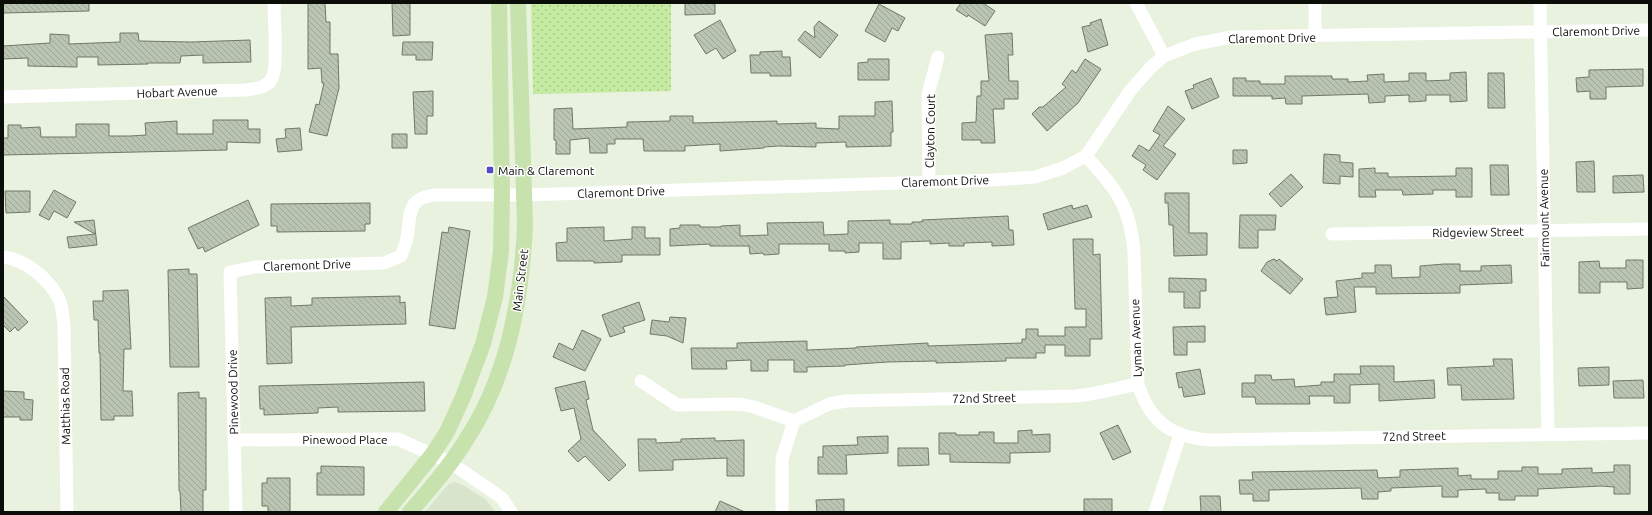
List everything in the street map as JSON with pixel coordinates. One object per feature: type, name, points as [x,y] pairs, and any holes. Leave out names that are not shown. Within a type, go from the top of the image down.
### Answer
[{"type":"main road","name":"Main Street","points":[[386,512],[432,455],[447,432],[463,397],[483,344],[495,297],[501,251],[502,195],[499,3]]},
{"type":"main road","name":"Main Street","points":[[410,512],[451,463],[486,406],[506,352],[518,305],[524,260],[525,195],[518,3]]},
{"type":"street","name":"Hobart Avenue","points":[[3,97],[245,90],[261,88],[272,79],[275,68],[274,3]]},
{"type":"street","points":[[1136,3],[1164,56]]},
{"type":"street","points":[[1315,3],[1315,36]]},
{"type":"street","name":"Fairmount Avenue","points":[[1540,3],[1548,434]]},
{"type":"street","name":"Claremont Drive","points":[[230,272],[255,266],[384,263],[401,256],[407,239],[412,207],[416,201],[423,196],[525,195],[929,182],[1035,177],[1063,168],[1086,156],[1130,91],[1164,56],[1195,44],[1232,37],[1649,30]]},
{"type":"street","name":"Clayton Court","points":[[929,182],[928,94],[938,57]]},
{"type":"street","name":"Lyman Avenue","points":[[1086,156],[1113,187],[1128,214],[1132,234],[1138,384],[1141,395],[1152,414],[1169,430],[1180,435]]},
{"type":"street","name":"Ridgeview Street","points":[[1332,234],[1649,229]]},
{"type":"street","name":"Matthias Road","points":[[3,257],[21,261],[43,277],[59,300],[64,327],[67,512]]},
{"type":"street","name":"Pinewood Drive","points":[[230,272],[236,512]]},
{"type":"street","points":[[641,381],[678,405],[740,404],[754,406],[794,421],[782,459],[782,512]]},
{"type":"street","name":"72nd Street","points":[[794,421],[829,404],[846,401],[1076,396],[1138,384]]},
{"type":"street","name":"72nd Street","points":[[1180,435],[1210,440],[1649,433]]},
{"type":"street","points":[[1155,512],[1180,435]]},
{"type":"street","name":"Pinewood Place","points":[[234,440],[398,438],[451,463]]},
{"type":"street","points":[[451,463],[502,498],[511,512]]},
{"type":"shaded area","points":[[455,482],[461,484],[485,499],[496,512],[425,512],[449,484]]},
{"type":"green space","points":[[531,3],[671,3],[671,91],[533,94]]},
{"type":"building","points":[[3,3],[89,3],[89,11],[3,13]]},
{"type":"building","points":[[308,3],[325,3],[326,22],[330,22],[330,54],[338,54],[339,88],[327,136],[309,132],[316,104],[319,105],[324,83],[322,83],[321,68],[308,69]]},
{"type":"building","points":[[392,3],[410,3],[410,35],[393,36]]},
{"type":"building","points":[[685,3],[715,3],[715,14],[685,15]]},
{"type":"building","points":[[961,3],[983,3],[995,11],[985,26],[968,15],[967,17],[956,10]]},
{"type":"building","points":[[879,4],[905,18],[898,31],[892,28],[885,42],[865,31]]},
{"type":"building","points":[[1101,19],[1108,45],[1088,52],[1082,27],[1091,25],[1090,23]]},
{"type":"building","points":[[720,20],[736,51],[723,59],[716,48],[706,54],[694,35]]},
{"type":"building","points":[[819,21],[838,35],[820,58],[798,40],[805,31],[815,38],[814,27]]},
{"type":"building","points":[[120,33],[138,33],[139,41],[191,42],[250,40],[251,62],[203,63],[203,55],[181,56],[180,63],[98,65],[98,57],[77,57],[77,67],[28,66],[28,58],[3,59],[3,46],[50,43],[50,34],[69,35],[69,44],[120,42]]},
{"type":"building","points":[[1012,33],[1013,55],[1008,55],[1009,81],[1018,81],[1018,99],[1004,99],[1004,109],[993,109],[995,143],[981,143],[981,140],[962,140],[962,123],[976,122],[977,96],[981,96],[981,81],[989,81],[985,35]]},
{"type":"building","points":[[403,42],[433,42],[432,60],[416,60],[416,55],[402,55]]},
{"type":"building","points":[[782,51],[782,57],[790,57],[791,76],[770,76],[770,73],[751,73],[750,55],[760,55],[760,52]]},
{"type":"building","points":[[868,59],[889,59],[889,80],[858,80],[858,63],[868,62]]},
{"type":"building","points":[[1085,59],[1101,69],[1078,103],[1047,131],[1032,114],[1039,107],[1043,107],[1066,87],[1062,84],[1072,70],[1076,73]]},
{"type":"building","points":[[1643,69],[1643,86],[1606,87],[1606,99],[1590,99],[1590,91],[1577,92],[1576,78],[1589,77],[1589,70]]},
{"type":"building","points":[[1466,72],[1467,101],[1450,102],[1450,95],[1426,95],[1426,101],[1409,102],[1409,95],[1385,96],[1385,102],[1369,103],[1368,94],[1302,96],[1302,104],[1286,104],[1285,98],[1272,99],[1272,96],[1233,96],[1233,78],[1246,78],[1246,81],[1260,81],[1260,84],[1285,84],[1285,76],[1332,76],[1332,79],[1348,79],[1348,82],[1368,81],[1367,75],[1384,74],[1384,82],[1409,81],[1409,73],[1426,73],[1426,81],[1450,80],[1450,73]]},
{"type":"building","points":[[1488,73],[1504,73],[1505,108],[1488,108]]},
{"type":"building","points":[[1211,78],[1219,97],[1192,109],[1185,91],[1194,88],[1193,85]]},
{"type":"building","points":[[433,91],[433,116],[427,116],[427,134],[415,134],[413,92]]},
{"type":"building","points":[[892,101],[893,132],[891,132],[891,146],[846,147],[846,142],[816,143],[816,147],[778,146],[720,151],[720,144],[685,146],[685,151],[644,151],[643,139],[615,139],[615,144],[607,144],[607,153],[590,153],[589,138],[570,140],[570,154],[556,154],[556,140],[554,140],[554,109],[572,108],[573,129],[627,127],[627,122],[670,121],[670,116],[693,116],[693,123],[777,121],[777,124],[816,123],[816,128],[839,129],[839,116],[875,116],[875,102]]},
{"type":"building","points":[[1168,106],[1185,119],[1163,146],[1176,154],[1157,180],[1143,170],[1146,165],[1132,156],[1139,145],[1149,151],[1160,135],[1153,131]]},
{"type":"building","points":[[213,120],[248,120],[248,129],[260,129],[260,143],[227,142],[227,150],[3,155],[3,138],[8,138],[8,125],[21,125],[21,128],[40,127],[41,137],[76,137],[76,124],[109,124],[109,136],[130,136],[146,135],[145,123],[177,121],[177,134],[213,134]]},
{"type":"building","points":[[300,128],[302,150],[278,152],[276,139],[286,138],[285,129]]},
{"type":"building","points":[[392,134],[407,134],[407,148],[392,148]]},
{"type":"building","points":[[1233,150],[1247,150],[1247,163],[1233,164]]},
{"type":"building","points":[[1324,154],[1340,155],[1340,162],[1353,163],[1353,177],[1340,176],[1340,184],[1323,183]]},
{"type":"building","points":[[1594,161],[1595,192],[1577,192],[1576,162]]},
{"type":"building","points":[[1490,165],[1508,165],[1509,195],[1491,195]]},
{"type":"building","points":[[1375,168],[1375,173],[1388,173],[1388,177],[1456,176],[1456,168],[1472,168],[1472,197],[1456,197],[1456,190],[1433,190],[1433,194],[1403,195],[1402,190],[1375,190],[1376,197],[1359,197],[1359,169]]},
{"type":"building","points":[[1291,174],[1303,187],[1281,207],[1269,194]]},
{"type":"building","points":[[1643,175],[1644,192],[1613,193],[1613,176]]},
{"type":"building","points":[[54,190],[76,202],[67,218],[54,211],[49,220],[39,215]]},
{"type":"building","points":[[5,191],[30,191],[30,212],[6,213]]},
{"type":"building","points":[[1165,193],[1189,193],[1189,233],[1207,233],[1207,255],[1174,256],[1173,225],[1169,225],[1168,203],[1165,203]]},
{"type":"building","points":[[248,200],[259,225],[205,252],[203,247],[198,249],[188,228]]},
{"type":"building","points":[[370,203],[370,224],[365,224],[365,231],[277,232],[277,226],[271,226],[271,204]]},
{"type":"building","points":[[1072,205],[1073,209],[1087,205],[1092,217],[1048,230],[1043,214]]},
{"type":"building","points":[[1240,215],[1276,215],[1275,230],[1258,230],[1258,248],[1239,248]]},
{"type":"building","points":[[1008,216],[1009,230],[1013,230],[1014,245],[992,246],[992,242],[964,243],[964,246],[949,246],[949,243],[930,244],[930,241],[901,242],[901,259],[883,259],[883,243],[859,243],[859,252],[845,253],[845,251],[829,251],[829,244],[779,244],[779,254],[764,255],[763,253],[750,254],[749,246],[710,246],[710,244],[670,246],[670,229],[680,228],[680,225],[721,227],[740,225],[740,236],[768,235],[767,223],[823,222],[824,235],[848,234],[848,221],[890,220],[890,224],[912,224],[912,222],[922,222],[922,220]]},
{"type":"building","points":[[94,220],[97,245],[69,248],[67,237],[95,234],[74,222]]},
{"type":"building","points":[[449,227],[470,231],[455,329],[429,325],[442,232],[448,233]]},
{"type":"building","points":[[604,227],[604,241],[632,239],[632,227],[645,227],[645,238],[660,238],[660,255],[622,255],[622,262],[594,263],[594,261],[557,261],[556,243],[567,242],[567,228]]},
{"type":"building","points":[[1073,239],[1093,239],[1093,255],[1100,254],[1102,339],[1090,339],[1090,356],[1065,356],[1065,345],[1045,345],[1045,353],[1036,353],[1036,358],[1006,358],[1006,361],[936,363],[936,361],[887,362],[845,366],[807,367],[807,372],[794,372],[794,360],[768,360],[768,371],[751,371],[751,360],[726,361],[727,369],[692,369],[691,348],[737,348],[737,343],[807,341],[807,350],[928,343],[928,346],[1022,343],[1022,339],[1026,339],[1026,329],[1038,329],[1038,336],[1065,336],[1065,327],[1086,327],[1086,309],[1075,309]]},
{"type":"building","points":[[1274,259],[1277,261],[1279,259],[1303,279],[1290,294],[1261,271],[1267,262]]},
{"type":"building","points":[[1626,260],[1643,260],[1643,288],[1627,289],[1627,282],[1600,282],[1600,293],[1579,293],[1579,262],[1599,261],[1600,268],[1626,268]]},
{"type":"building","points":[[1460,264],[1460,271],[1481,271],[1481,266],[1511,265],[1512,283],[1460,285],[1460,293],[1376,294],[1376,287],[1354,287],[1356,312],[1326,315],[1324,298],[1338,297],[1336,281],[1362,278],[1362,273],[1375,273],[1375,265],[1391,265],[1392,278],[1420,277],[1420,266]]},
{"type":"building","points":[[189,269],[189,274],[197,274],[199,367],[170,367],[168,270]]},
{"type":"building","points":[[1169,278],[1206,279],[1206,291],[1200,291],[1200,308],[1184,308],[1184,292],[1169,292]]},
{"type":"building","points":[[128,290],[131,349],[124,349],[123,391],[132,391],[133,416],[114,416],[114,420],[101,420],[98,320],[94,320],[93,301],[103,301],[103,291]]},
{"type":"building","points":[[3,296],[28,322],[18,331],[15,327],[10,332],[3,325]]},
{"type":"building","points":[[400,296],[400,303],[405,302],[406,324],[291,327],[292,363],[267,364],[265,298],[291,297],[291,306],[312,305],[312,298]]},
{"type":"building","points":[[639,302],[645,320],[623,327],[625,332],[610,337],[602,315]]},
{"type":"building","points":[[670,317],[686,318],[683,343],[667,336],[650,334],[652,320],[669,322]]},
{"type":"building","points":[[1205,326],[1205,342],[1187,342],[1187,355],[1174,355],[1173,327]]},
{"type":"building","points":[[582,330],[601,339],[585,371],[553,357],[559,343],[573,350]]},
{"type":"building","points":[[1493,359],[1512,359],[1514,399],[1462,400],[1461,385],[1448,385],[1447,368],[1494,366]]},
{"type":"building","points":[[1360,366],[1394,366],[1394,382],[1434,380],[1435,398],[1379,401],[1379,384],[1350,385],[1350,403],[1334,403],[1334,396],[1309,396],[1310,404],[1256,404],[1255,397],[1242,397],[1242,383],[1255,383],[1255,375],[1271,375],[1272,380],[1294,379],[1295,387],[1321,385],[1321,382],[1334,382],[1334,374],[1361,374]]},
{"type":"building","points":[[1609,367],[1609,385],[1579,386],[1578,368]]},
{"type":"building","points":[[1200,369],[1205,394],[1184,397],[1182,387],[1179,388],[1176,373]]},
{"type":"building","points":[[1643,380],[1644,398],[1614,398],[1613,381]]},
{"type":"building","points":[[585,381],[589,399],[586,400],[593,430],[626,465],[609,481],[585,456],[578,462],[568,451],[581,439],[574,408],[561,411],[555,388]]},
{"type":"building","points":[[424,382],[425,411],[338,412],[338,407],[318,408],[318,413],[264,415],[264,409],[260,409],[259,386]]},
{"type":"building","points":[[3,391],[24,392],[24,399],[33,400],[32,420],[20,420],[20,417],[3,417]]},
{"type":"building","points":[[199,392],[199,398],[206,398],[206,490],[203,490],[203,512],[181,512],[179,491],[178,393]]},
{"type":"building","points":[[1118,425],[1131,452],[1113,460],[1100,433]]},
{"type":"building","points":[[1032,430],[1032,435],[1050,434],[1050,452],[1010,453],[1010,463],[950,462],[950,454],[939,454],[939,433],[979,435],[979,432],[994,432],[994,443],[1018,443],[1018,431]]},
{"type":"building","points":[[888,436],[888,453],[846,455],[847,474],[818,474],[818,457],[823,457],[823,446],[858,445],[857,437]]},
{"type":"building","points":[[715,438],[715,441],[744,440],[744,476],[727,476],[727,458],[673,460],[673,470],[639,471],[638,439],[656,439],[656,443],[681,442],[681,439]]},
{"type":"building","points":[[898,448],[928,448],[929,465],[898,466]]},
{"type":"building","points":[[1614,465],[1630,465],[1630,494],[1614,494],[1614,487],[1601,486],[1538,489],[1538,496],[1515,496],[1515,500],[1499,500],[1499,493],[1486,493],[1486,489],[1458,490],[1458,497],[1442,497],[1442,486],[1391,488],[1391,491],[1378,492],[1378,499],[1362,499],[1361,488],[1269,490],[1269,501],[1253,501],[1253,494],[1240,494],[1239,480],[1253,480],[1252,472],[1377,470],[1378,478],[1400,477],[1400,470],[1458,468],[1458,476],[1471,475],[1471,479],[1498,479],[1498,471],[1522,471],[1522,467],[1538,467],[1538,474],[1562,474],[1562,469],[1592,468],[1592,473],[1614,472]]},
{"type":"building","points":[[321,466],[364,467],[364,495],[317,495],[317,473],[321,473]]},
{"type":"building","points":[[267,478],[290,478],[290,512],[268,512],[268,506],[262,506],[262,483],[267,483]]},
{"type":"building","points":[[1200,496],[1220,496],[1221,512],[1202,512]]},
{"type":"building","points":[[844,499],[844,512],[817,512],[816,500]]},
{"type":"building","points":[[1084,499],[1112,499],[1112,512],[1084,512]]},
{"type":"building","points":[[720,501],[745,512],[715,512]]},
{"type":"place","name":"Main & Claremont","points":[[490,170]]}]
